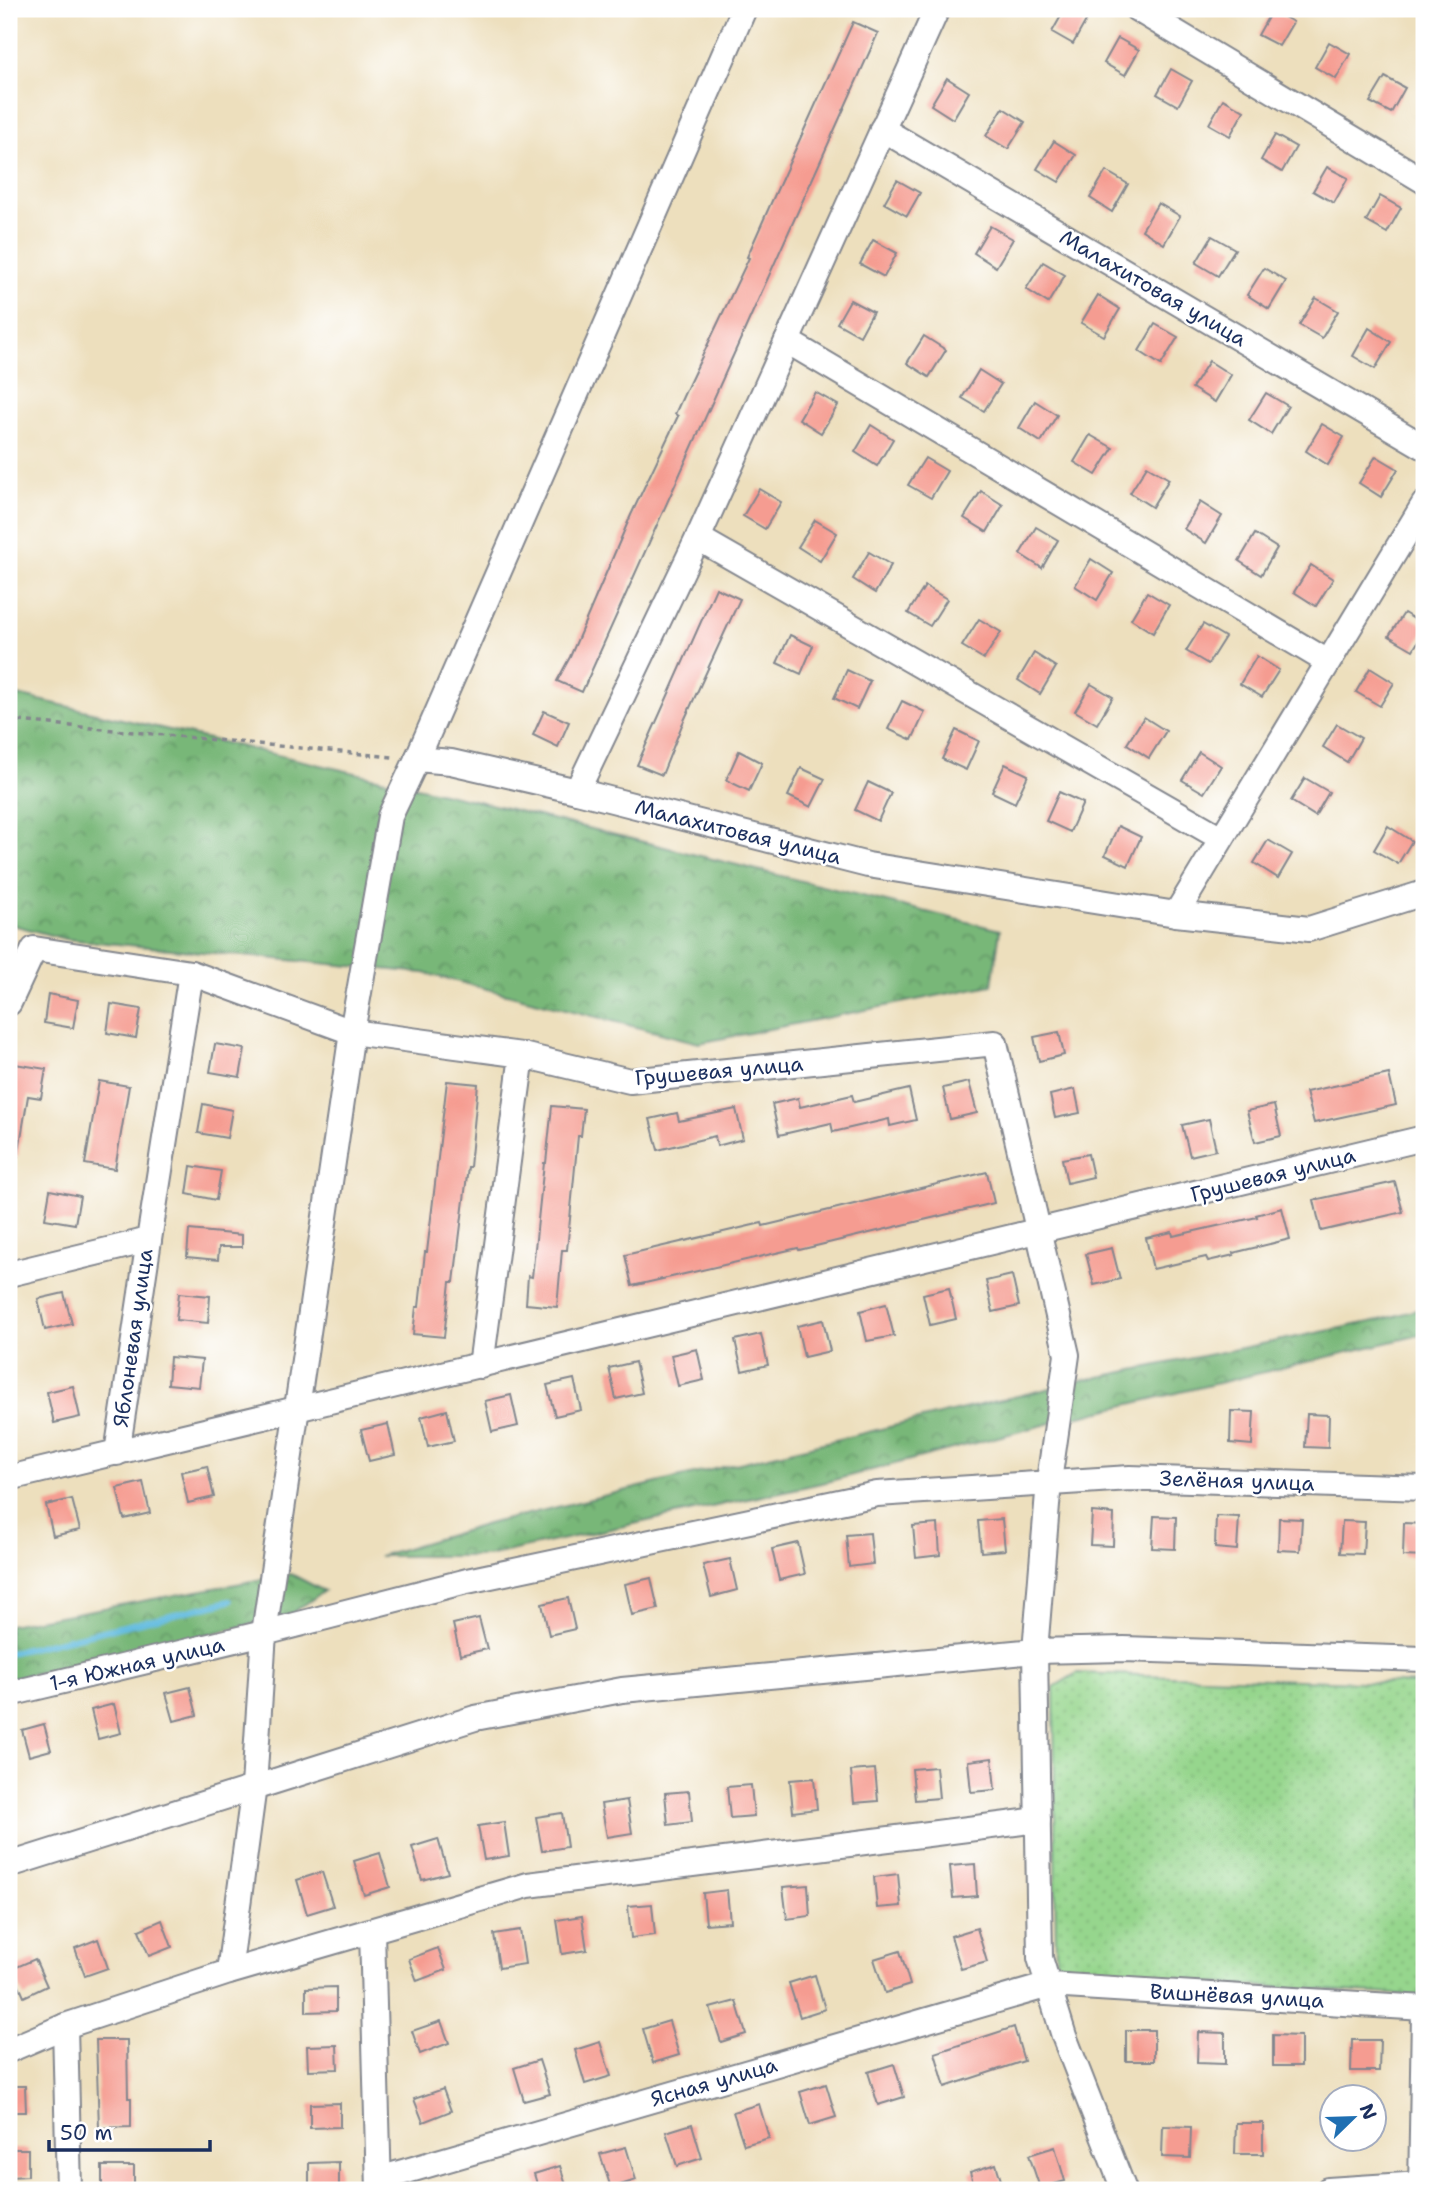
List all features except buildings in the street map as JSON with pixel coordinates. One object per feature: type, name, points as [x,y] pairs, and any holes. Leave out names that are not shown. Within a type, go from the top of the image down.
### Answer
[{"type":"street","points":[[229,1972],[254,1786],[264,1633],[352,1032],[390,817],[744,9]]},
{"type":"street","points":[[577,791],[698,538],[937,9]]},
{"type":"street","points":[[1137,9],[1424,181]]},
{"type":"street","name":"Малахитовая улица","points":[[883,129],[1424,447]]},
{"type":"street","points":[[787,341],[1328,662]]},
{"type":"street","points":[[1176,914],[1424,504]]},
{"type":"street","points":[[698,538],[1222,838]]},
{"type":"street","name":"Малахитовая улица","points":[[417,759],[451,762],[577,791],[868,864],[1176,914],[1309,929],[1424,893]]},
{"type":"street","points":[[9,1003],[34,948],[191,973],[352,1032],[522,1055],[481,1366]]},
{"type":"street","points":[[149,1240],[191,973]]},
{"type":"street","name":"Грушевая улица","points":[[522,1055],[630,1081],[995,1043],[1040,1231]]},
{"type":"street","name":"Грушевая улица","points":[[298,1409],[1424,1138]]},
{"type":"street","points":[[1040,1231],[1067,1355],[1049,1481],[1035,1651],[1040,1958],[1064,2035],[1124,2190]]},
{"type":"street","name":"Яблоневая улица","points":[[9,1274],[149,1240],[117,1452]]},
{"type":"street","name":"Яблоневая улица","points":[[9,1478],[298,1409]]},
{"type":"street","name":"Зелёная улица","points":[[264,1633],[467,1581],[877,1494],[1049,1481],[1130,1478],[1424,1488]]},
{"type":"street","name":"1-я Южная улица","points":[[9,1695],[264,1633]]},
{"type":"street","points":[[9,1865],[475,1718],[622,1690],[1035,1651],[1124,1649],[1424,1659]]},
{"type":"street","points":[[9,2050],[65,2026],[229,1972],[528,1885],[1038,1820]]},
{"type":"street","name":"Ясная улица","points":[[372,1930],[379,2185],[1049,1985]]},
{"type":"street","name":"Вишнёвая улица","points":[[1049,1985],[1424,2008]]},
{"type":"street","points":[[1328,2190],[1421,2187],[1424,2014]]},
{"type":"street","points":[[65,2026],[69,2190]]},
{"type":"path","points":[[9,720],[417,759]]},
{"type":"green space","points":[[9,693],[490,804],[1000,930],[992,985],[699,1043],[424,973],[65,939],[9,924]]},
{"type":"green space","points":[[1424,1308],[1424,1334],[1063,1420],[826,1482],[487,1556],[379,1556],[491,1523],[1084,1380],[1380,1320]]},
{"type":"green space","points":[[291,1574],[324,1591],[288,1616],[9,1679],[9,1625]]},
{"type":"green space","points":[[1077,1673],[1424,1684],[1424,1996],[1056,1974],[1054,1687]]},
{"type":"waterway","points":[[9,1653],[230,1601]]}]
